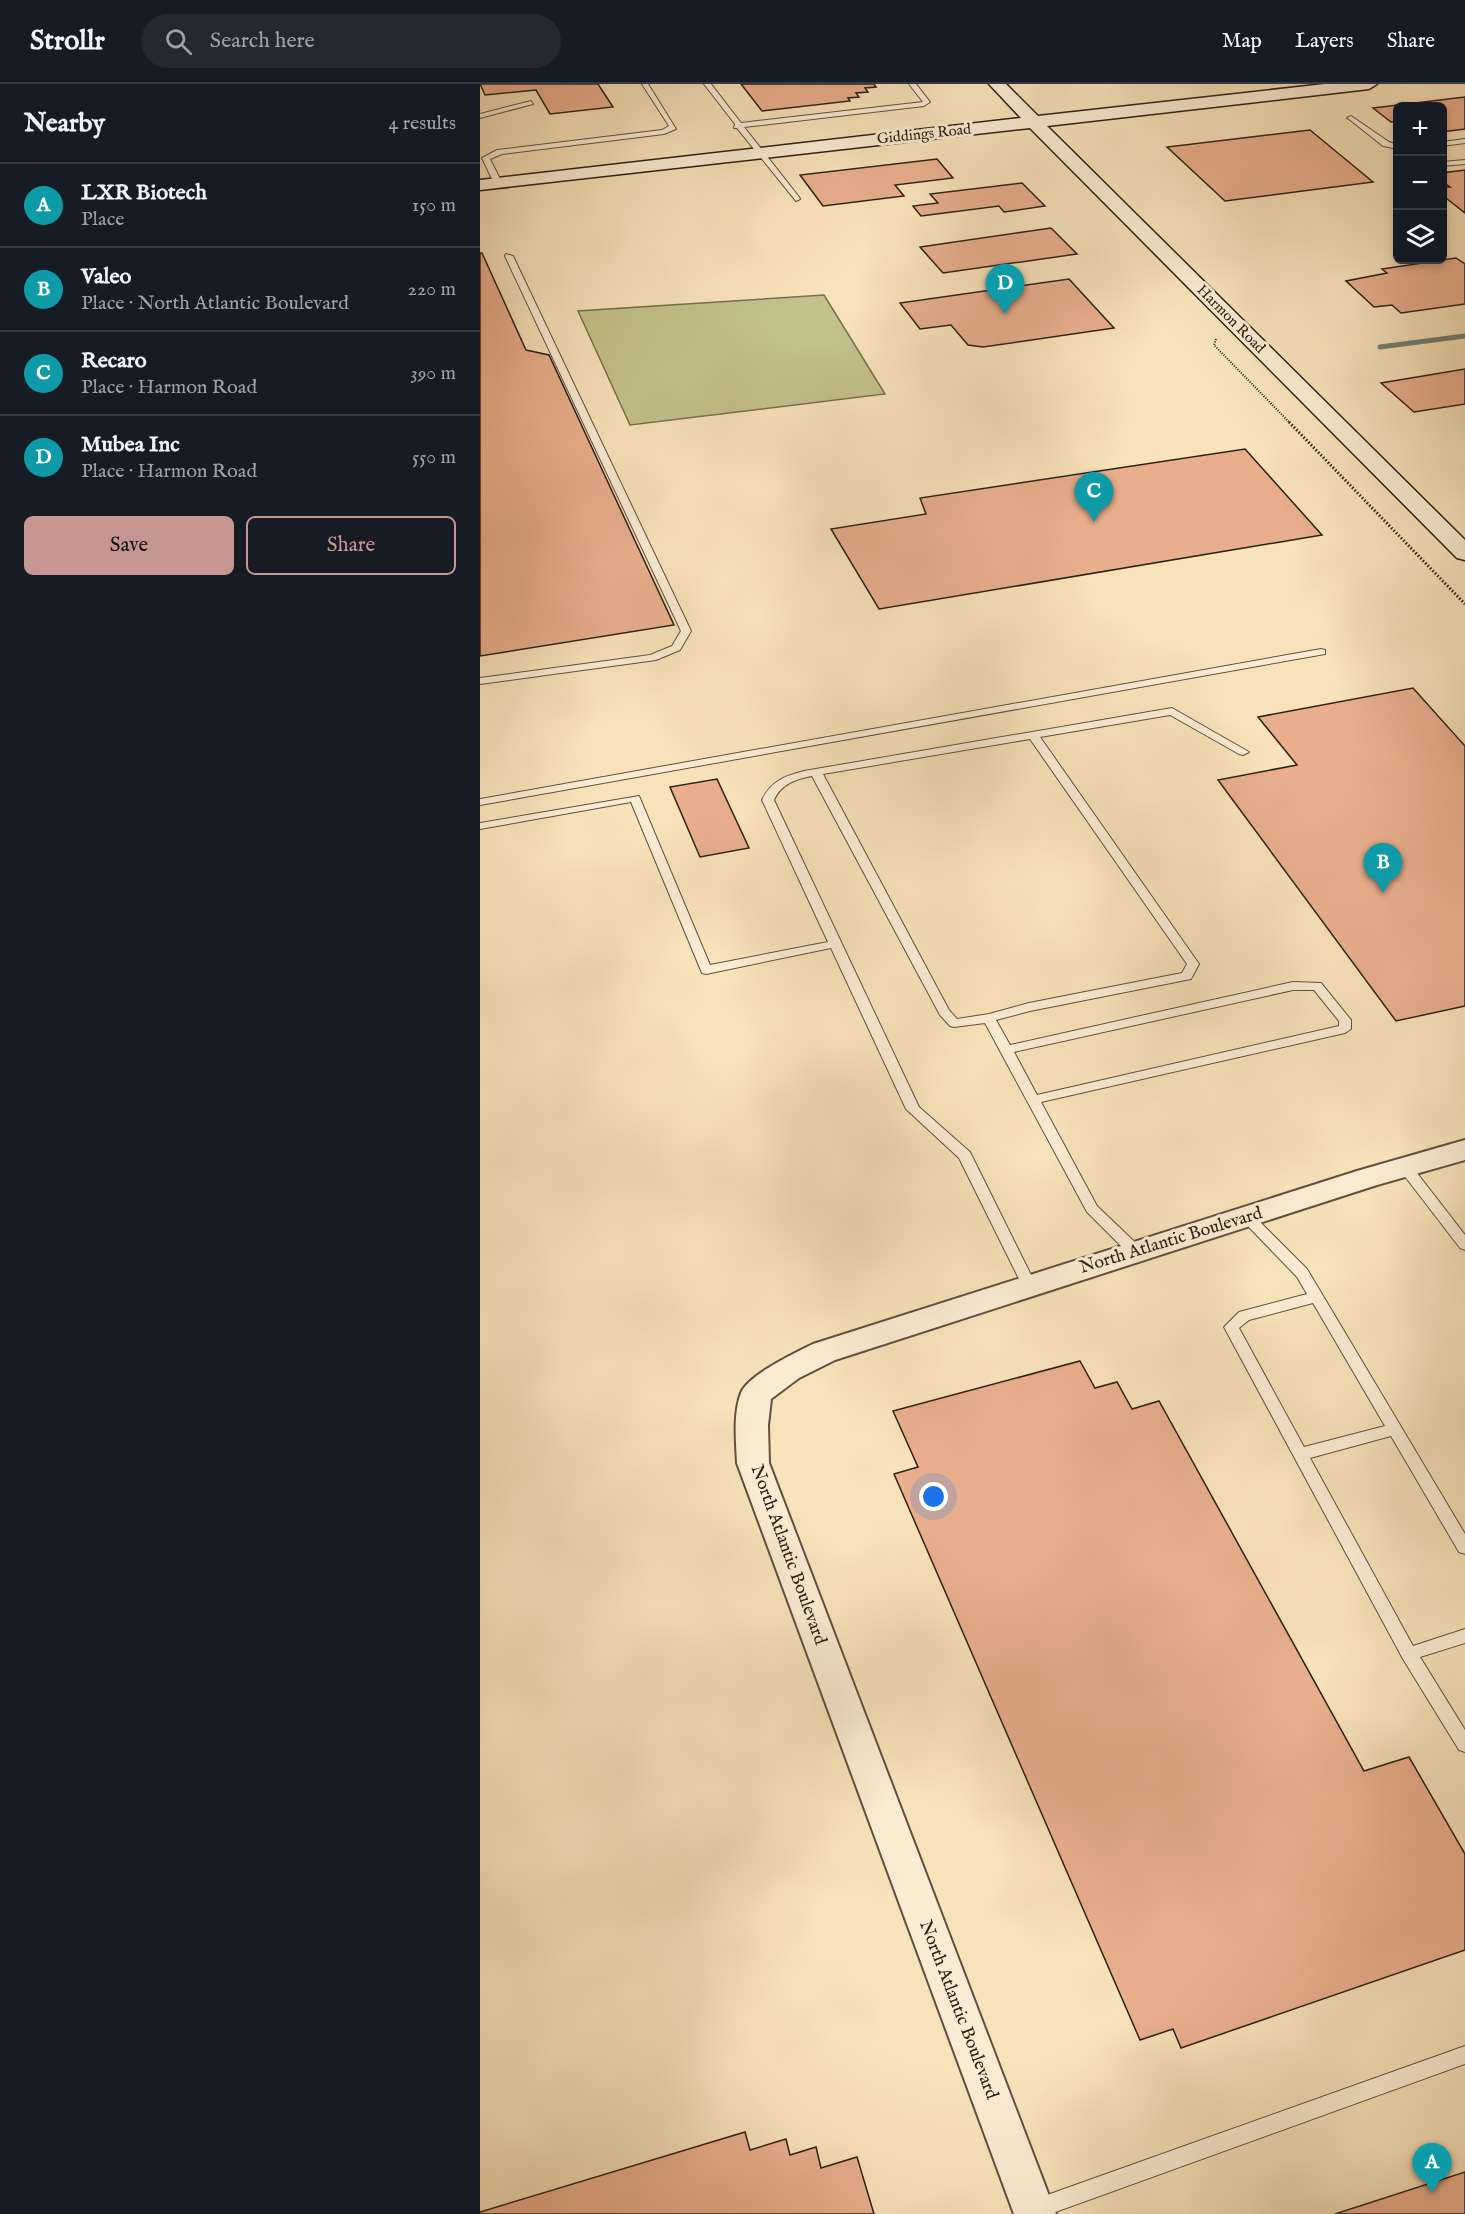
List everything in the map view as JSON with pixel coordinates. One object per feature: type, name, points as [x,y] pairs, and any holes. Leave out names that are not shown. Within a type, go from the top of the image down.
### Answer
[{"type":"street","name":"Harmon Road","points":[[997,84],[1114,205],[1465,553]]},
{"type":"street","name":"Giddings Road","points":[[489,184],[1369,84]]},
{"type":"street","name":"North Atlantic Boulevard","points":[[1034,2212],[753,1463],[752,1425],[756,1394],[788,1370],[824,1352],[1029,1285],[1465,1150]]},
{"type":"lane","points":[[489,184],[484,154],[664,132],[673,127],[645,84]]},
{"type":"lane","points":[[707,84],[737,126],[796,199]]},
{"type":"lane","points":[[737,126],[927,102],[912,84]]},
{"type":"lane","points":[[480,116],[531,103]]},
{"type":"lane","points":[[1351,118],[1386,144],[1393,146]]},
{"type":"lane","points":[[1447,143],[1465,141]]},
{"type":"lane","points":[[1447,164],[1465,162]]},
{"type":"lane","points":[[480,681],[652,658],[676,648],[686,631],[509,256]]},
{"type":"lane","points":[[480,802],[1321,652]]},
{"type":"lane","points":[[1029,1285],[965,1155],[913,1109],[768,800],[772,789],[786,779],[816,772],[1172,711],[1243,752]]},
{"type":"lane","points":[[816,772],[944,1012],[954,1023],[989,1018],[1029,1007],[1187,976],[1193,964],[1032,734]]},
{"type":"lane","points":[[480,826],[635,798],[706,970],[835,944]]},
{"type":"lane","points":[[1006,1050],[1293,986],[1317,986],[1345,1020],[1345,1029],[1033,1100]]},
{"type":"lane","points":[[989,1018],[1092,1209],[1136,1252]]},
{"type":"lane","points":[[1405,1167],[1465,1245]]},
{"type":"lane","points":[[1247,1217],[1302,1273],[1465,1548]]},
{"type":"lane","points":[[1316,1297],[1244,1316],[1231,1327],[1409,1654],[1465,1745]]},
{"type":"lane","points":[[1301,1454],[1395,1429]]},
{"type":"lane","points":[[1409,1654],[1465,1636]]},
{"type":"lane","points":[[1034,2212],[1465,2055]]},
{"type":"path","points":[[1215,336],[1217,340],[1214,345],[1465,604]]},
{"type":"shaded area","points":[[824,295],[885,394],[630,425],[578,311]]},
{"type":"building","points":[[480,84],[598,84],[613,107],[550,114],[536,90],[485,95]]},
{"type":"building","points":[[741,84],[874,84],[876,87],[865,88],[868,92],[856,93],[859,97],[848,98],[850,101],[762,111]]},
{"type":"building","points":[[1465,97],[1465,129],[1447,131],[1447,102],[1423,102]]},
{"type":"building","points":[[1393,106],[1393,122],[1391,122],[1373,108]]},
{"type":"building","points":[[1310,130],[1373,182],[1225,201],[1167,147]]},
{"type":"building","points":[[937,159],[953,178],[895,185],[904,196],[823,206],[800,175]]},
{"type":"building","points":[[1465,170],[1465,213],[1447,199],[1447,187],[1450,187],[1447,185],[1447,172]]},
{"type":"building","points":[[1022,183],[1045,206],[1004,212],[999,206],[921,216],[913,206],[938,203],[930,194]]},
{"type":"building","points":[[1051,228],[1077,254],[943,273],[920,247]]},
{"type":"building","points":[[480,253],[482,253],[526,350],[549,355],[674,625],[480,656]]},
{"type":"building","points":[[1456,258],[1465,264],[1465,304],[1401,313],[1392,305],[1374,307],[1346,281],[1387,273],[1382,269],[1416,264],[1447,264],[1447,259]]},
{"type":"building","points":[[1069,279],[1114,328],[983,347],[968,345],[951,325],[920,329],[900,303]]},
{"type":"building","points":[[1465,369],[1465,404],[1414,412],[1381,383]]},
{"type":"building","points":[[1245,449],[1322,535],[879,609],[831,529],[926,514],[920,498]]},
{"type":"building","points":[[1413,688],[1465,746],[1465,1006],[1396,1021],[1218,780],[1297,765],[1258,717]]},
{"type":"building","points":[[717,779],[749,848],[700,857],[670,787]]},
{"type":"building","points":[[1080,1361],[1095,1388],[1117,1382],[1132,1409],[1159,1401],[1364,1771],[1409,1757],[1465,1854],[1465,1950],[1181,2048],[1173,2029],[1140,2040],[894,1474],[918,1467],[893,1411]]},
{"type":"building","points":[[745,2132],[750,2150],[786,2139],[790,2155],[816,2147],[821,2168],[857,2157],[874,2214],[480,2214],[480,2212]]},
{"type":"building","points":[[1465,2172],[1465,2214],[1335,2214]]},
{"type":"waterway","points":[[1380,347],[1465,336]]},
{"type":"place","name":"Mubea Inc","points":[[1005,314]]},
{"type":"place","name":"Recaro","points":[[1094,522]]},
{"type":"place","name":"Valeo","points":[[1383,893]]},
{"type":"place","name":"LXR Biotech","points":[[1432,2193]]}]
